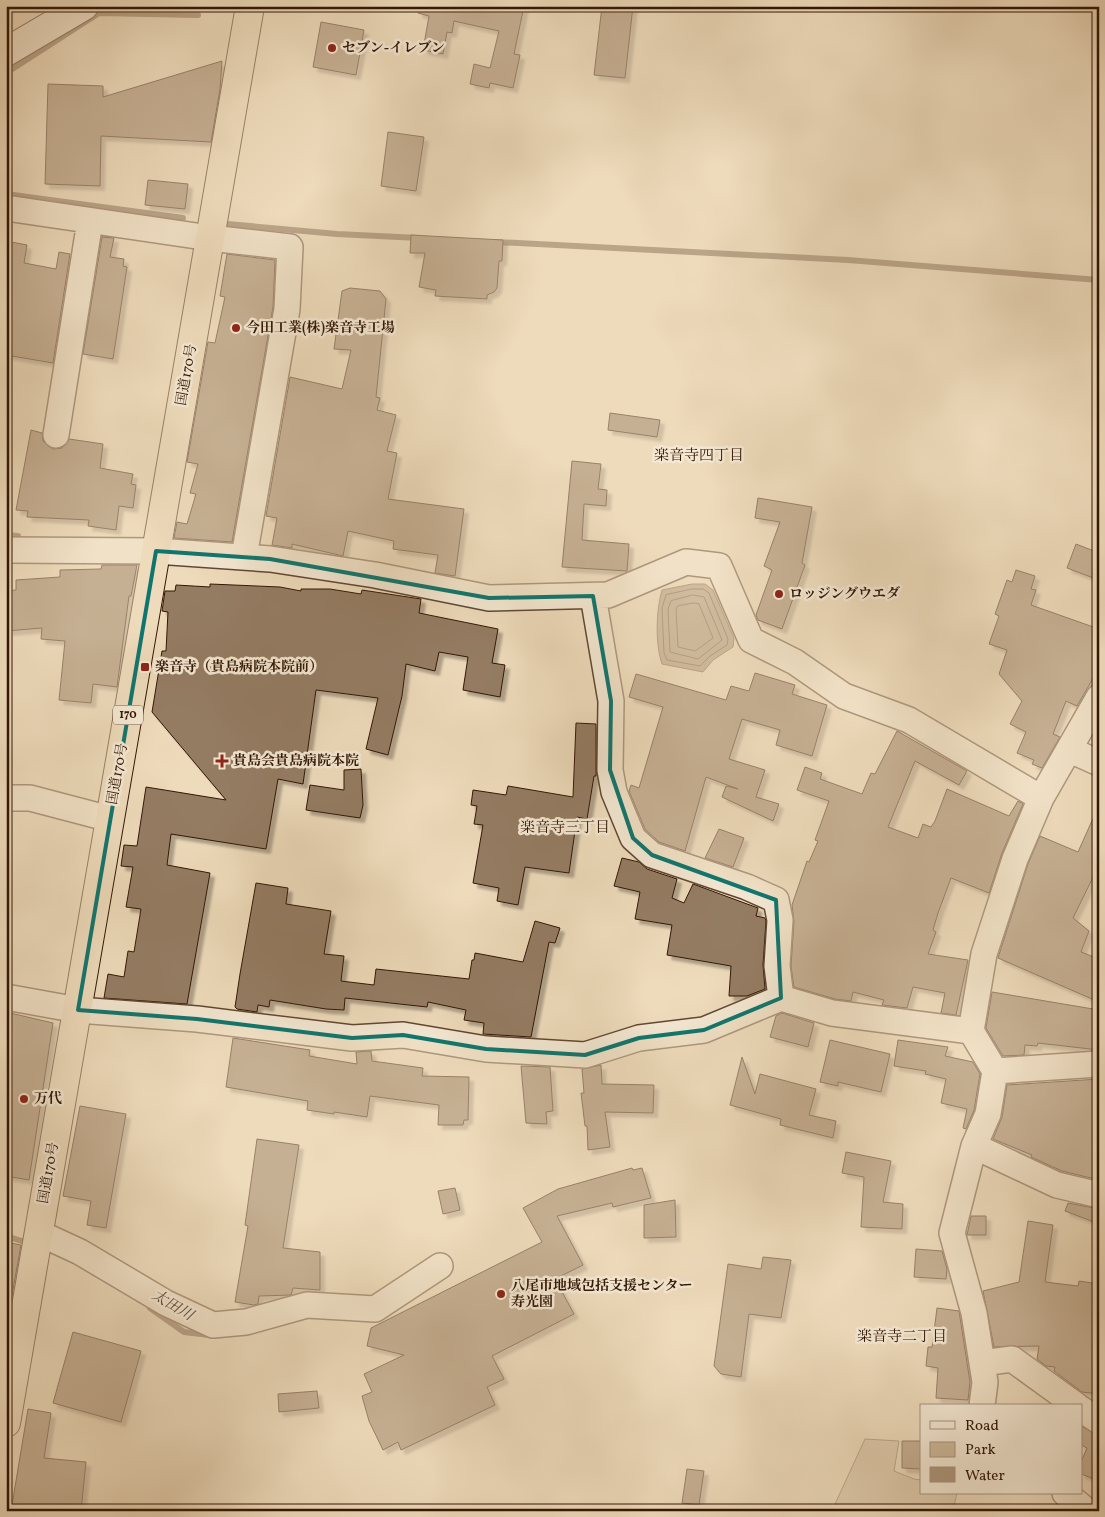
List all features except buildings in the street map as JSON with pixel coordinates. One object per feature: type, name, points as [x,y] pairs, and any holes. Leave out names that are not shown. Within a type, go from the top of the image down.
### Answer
[{"type":"highway","name":"国道170号","points":[[6,1423],[250,6]]},
{"type":"street","points":[[6,52],[84,6]]},
{"type":"street","points":[[6,208],[210,238],[290,247],[287,309],[244,557]]},
{"type":"street","points":[[56,435],[90,220]]},
{"type":"street","points":[[6,550],[156,551],[270,559],[375,575],[489,598],[608,595],[686,562],[719,566],[751,640],[795,662],[844,696],[909,720],[1042,798]]},
{"type":"street","points":[[593,596],[611,701],[610,770],[614,792],[633,838],[652,855],[776,900],[780,920],[777,966],[780,998]]},
{"type":"street","points":[[982,1404],[985,1382],[974,1313],[952,1233],[974,1146],[988,1114],[995,1071],[970,1031],[984,954],[1015,859],[1042,798],[1099,697]]},
{"type":"street","points":[[1070,750],[1099,763]]},
{"type":"street","points":[[6,798],[30,798],[110,819]]},
{"type":"street","points":[[6,997],[78,1010],[197,1019],[352,1038],[403,1035],[486,1049],[585,1055],[639,1038],[704,1030],[780,998],[832,1012],[970,1031]]},
{"type":"street","points":[[995,1071],[1099,1064]]},
{"type":"street","points":[[974,1146],[1057,1185],[1099,1195]]},
{"type":"street","points":[[39,1233],[80,1252],[166,1303],[213,1324],[246,1322],[307,1305],[375,1309],[440,1266]]},
{"type":"street","points":[[982,1363],[1012,1359],[1074,1404]]},
{"type":"street","points":[[1082,1410],[1099,1422]]},
{"type":"street","points":[[1066,1494],[1087,1511]]},
{"type":"highlighted area","points":[[156,551],[270,559],[489,598],[593,596],[611,701],[610,770],[633,838],[652,855],[776,900],[781,998],[704,1030],[639,1038],[585,1055],[486,1049],[403,1035],[352,1038],[197,1019],[78,1010]]},
{"type":"green space","points":[[865,1439],[899,1441],[894,1471],[920,1480],[920,1494],[957,1494],[953,1511],[848,1511],[835,1504]]},
{"type":"water","points":[[692,584],[705,584],[713,590],[734,638],[733,647],[713,660],[703,672],[662,664],[658,647],[658,617],[662,590]]},
{"type":"waterway","points":[[6,73],[99,13],[198,15]]},
{"type":"waterway","points":[[6,194],[183,218]]},
{"type":"waterway","points":[[227,224],[337,234],[419,238]]},
{"type":"waterway","points":[[496,242],[848,260],[1099,280]]},
{"type":"waterway","points":[[6,535],[18,536]]},
{"type":"waterway","name":"太田川","points":[[6,1236],[25,1242]]},
{"type":"waterway","name":"太田川","points":[[150,1308],[184,1332],[209,1335]]},
{"type":"place","name":"セブン-イレブン","points":[[332,48]]},
{"type":"place","name":"今田工業(株)楽音寺工場","points":[[236,328]]},
{"type":"place","name":"ロッジングウエダ","points":[[779,594]]},
{"type":"place","name":"楽音寺（貴島病院本院前）","points":[[145,667]]},
{"type":"place","name":"貴島会貴島病院本院","points":[[222,761]]},
{"type":"place","name":"万代","points":[[24,1099]]},
{"type":"place","name":"八尾市地域包括支援センター 寿光園","points":[[501,1294]]},
{"type":"district","name":"楽音寺四丁目","points":[[699,456]]},
{"type":"district","name":"楽音寺三丁目","points":[[565,828]]},
{"type":"district","name":"楽音寺二丁目","points":[[902,1337]]}]
